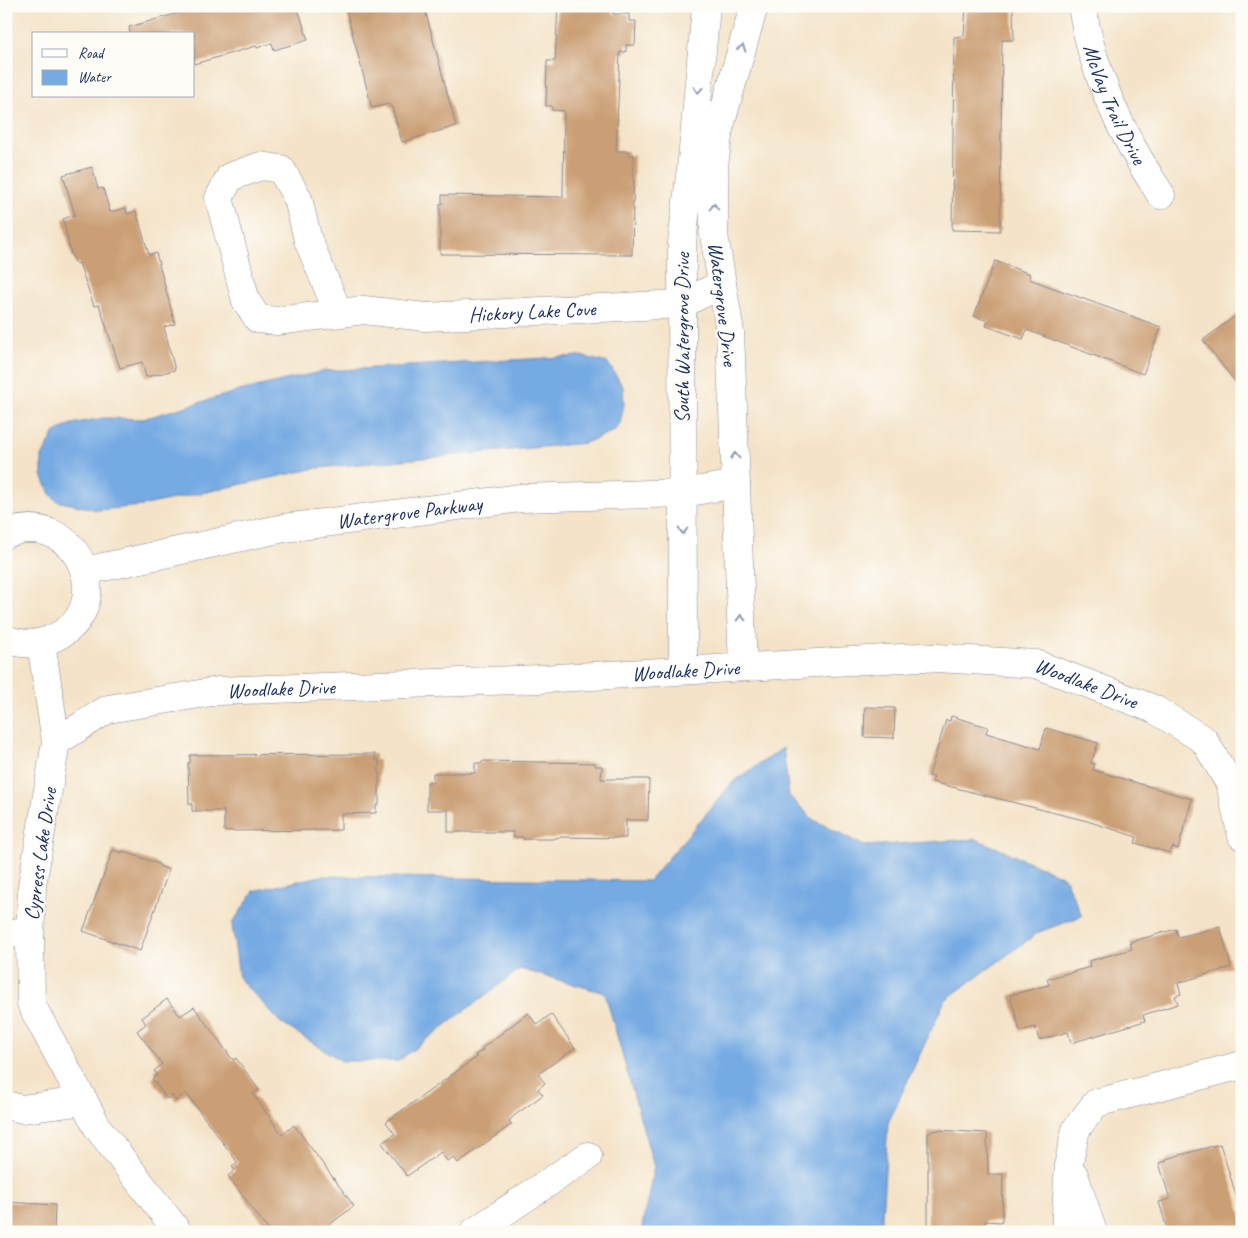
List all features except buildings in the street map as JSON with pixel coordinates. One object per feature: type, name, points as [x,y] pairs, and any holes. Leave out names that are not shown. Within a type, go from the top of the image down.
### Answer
[{"type":"street","name":"South Watergrove Drive","points":[[683,670],[682,243],[692,160],[706,6]]},
{"type":"street","name":"Watergrove Drive","points":[[743,667],[730,332],[714,235],[714,166],[719,129],[754,6]]},
{"type":"street","name":"McVay Trail Drive","points":[[1082,6],[1092,46],[1109,96],[1142,166],[1162,195]]},
{"type":"street","name":"Hickory Lake Cove","points":[[338,312],[308,240],[298,199],[281,169],[261,166],[230,177],[219,198],[246,301],[258,319],[277,321],[364,310],[425,317],[682,304],[722,284]]},
{"type":"street","name":"Watergrove Parkway","points":[[85,571],[284,528],[521,498],[683,493],[736,484]]},
{"type":"street","points":[[6,639],[25,644],[41,643],[59,636],[73,624],[84,608],[87,590],[85,571],[77,553],[63,540],[46,531],[27,529],[7,532]]},
{"type":"street","name":"Cypress Lake Drive","points":[[41,643],[56,742],[32,886],[18,932],[31,1004],[98,1128],[178,1232]]},
{"type":"street","name":"Woodlake Drive","points":[[56,742],[108,709],[218,691],[540,679],[920,657],[1036,664],[1154,709],[1204,740],[1230,784],[1241,827]]},
{"type":"street","points":[[1065,1232],[1069,1162],[1076,1129],[1096,1103],[1242,1064]]},
{"type":"street","points":[[6,1105],[22,1109],[84,1101]]},
{"type":"street","points":[[474,1232],[588,1156]]},
{"type":"street","points":[[1069,1162],[1093,1232]]},
{"type":"water","points":[[580,356],[608,363],[623,387],[624,404],[620,423],[614,431],[585,443],[317,468],[141,506],[98,510],[57,501],[50,494],[42,475],[42,457],[55,432],[72,424],[103,418],[143,419],[239,391],[324,371]]},
{"type":"water","points":[[783,748],[789,796],[814,820],[864,846],[976,839],[1064,877],[1082,916],[1039,932],[945,1000],[888,1123],[881,1232],[641,1232],[654,1167],[605,993],[520,969],[398,1061],[342,1061],[281,1023],[239,978],[232,924],[254,891],[321,876],[649,881],[733,782]]}]
